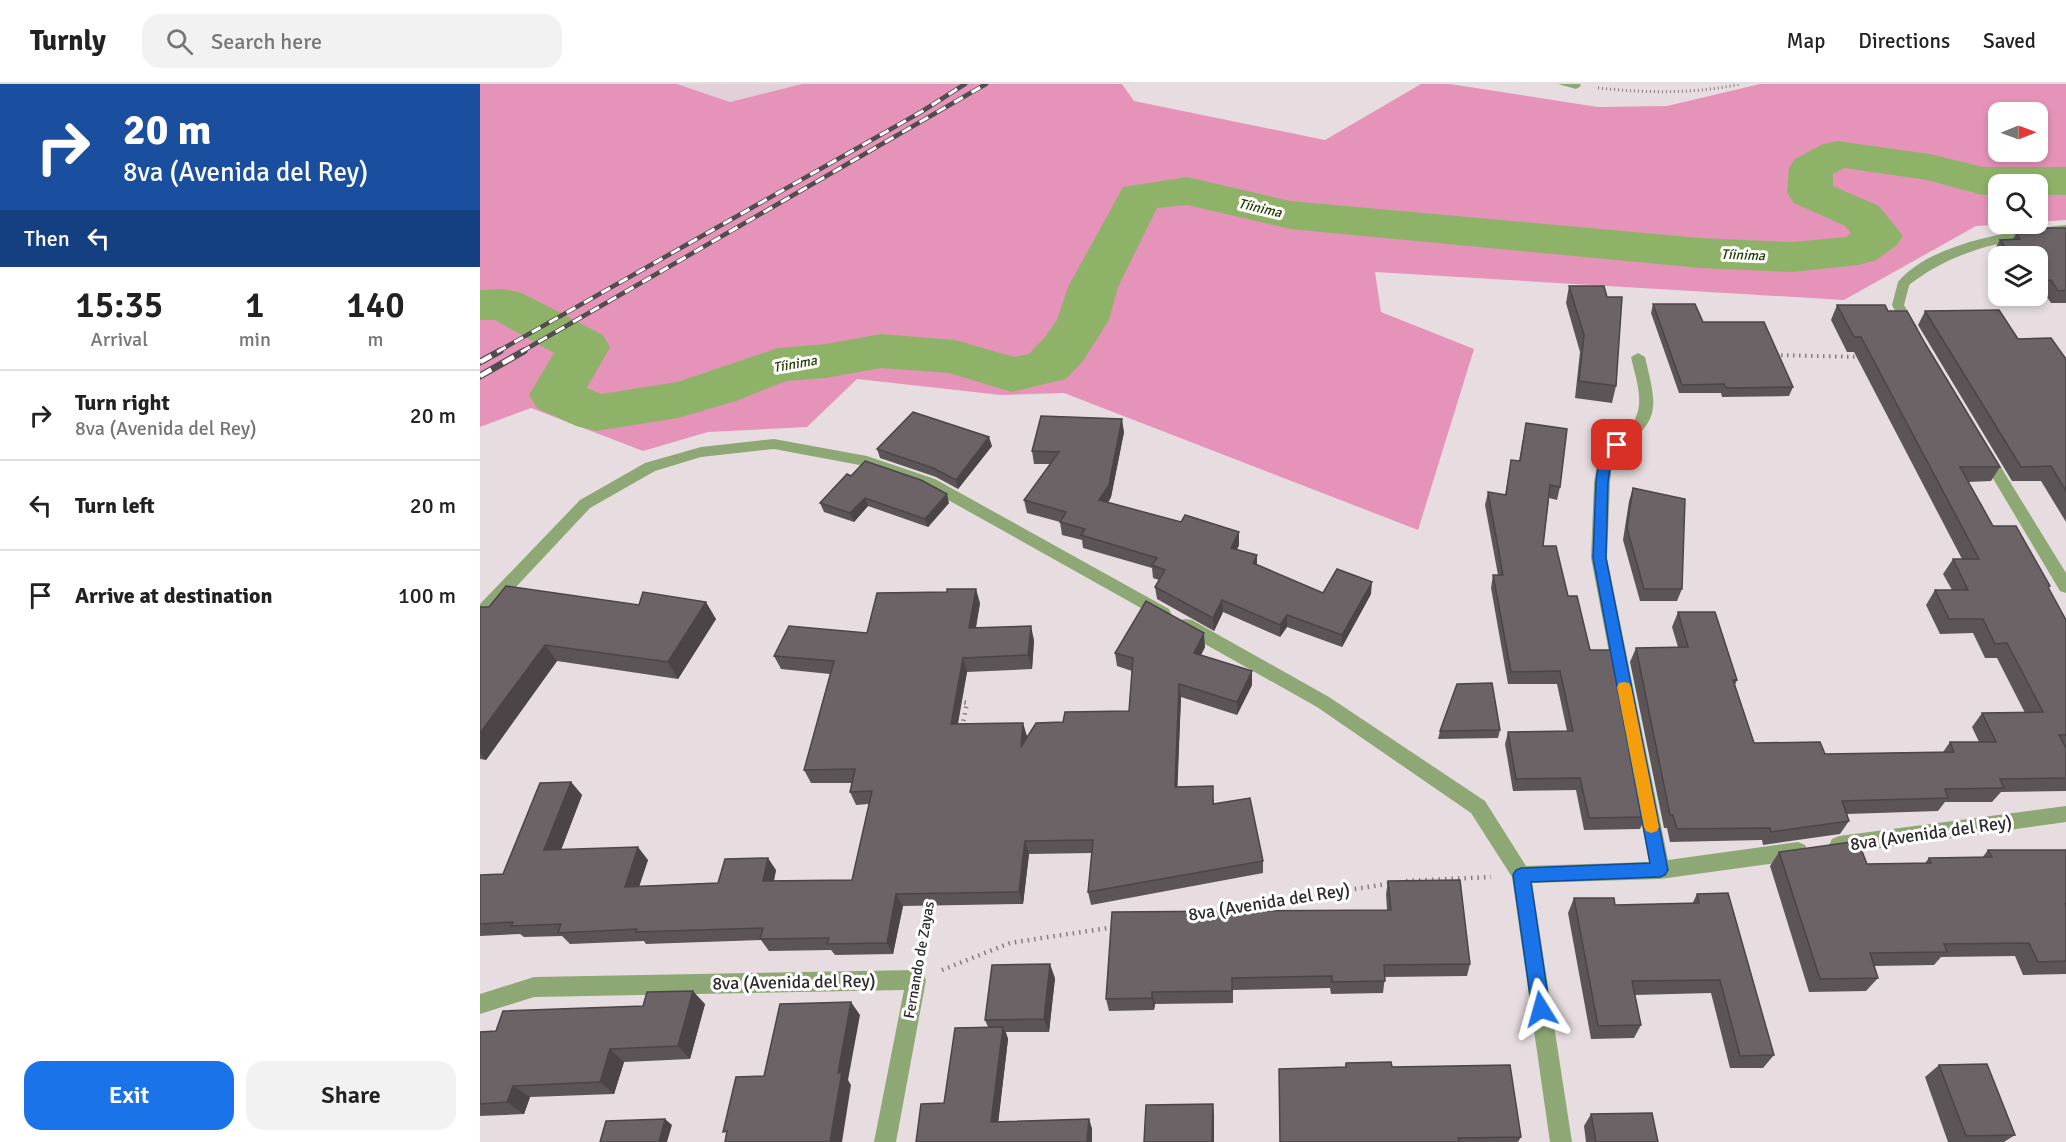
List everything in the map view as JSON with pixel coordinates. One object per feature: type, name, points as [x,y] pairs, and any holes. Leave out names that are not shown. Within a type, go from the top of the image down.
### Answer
[{"type":"street","points":[[1563,84],[1576,86]]},
{"type":"street","points":[[1917,341],[1898,305],[1904,282],[1918,270],[1973,245],[2027,232],[2066,229]]},
{"type":"street","points":[[1638,357],[1648,409],[1642,425],[1606,453],[1602,482],[1599,558],[1660,870]]},
{"type":"street","points":[[1976,438],[2066,587]]},
{"type":"street","points":[[480,615],[585,504],[650,466],[701,452],[774,444],[867,461],[930,483],[1323,702],[1478,807],[1521,875],[1561,1142]]},
{"type":"street","name":"8va (Avenida del Rey)","points":[[1521,875],[1660,870],[2066,814]]},
{"type":"street","name":"8va (Avenida del Rey)","points":[[480,1004],[534,987],[916,980]]},
{"type":"street","name":"Fernando de Zayas","points":[[885,1142],[916,980]]},
{"type":"path","points":[[1576,86],[1651,95],[1711,91],[1741,84]]},
{"type":"path","points":[[1764,355],[1869,357]]},
{"type":"path","points":[[956,701],[967,703],[960,737]]},
{"type":"path","name":"8va (Avenida del Rey)","points":[[1198,914],[1409,881],[1521,875]]},
{"type":"path","name":"Fernando de Zayas","points":[[916,980],[931,899]]},
{"type":"path","points":[[916,980],[1010,943],[1116,926]]},
{"type":"shaded area","points":[[480,84],[677,84],[730,102],[802,84],[1122,84],[1134,101],[1325,140],[1421,84],[1450,84],[1598,107],[1667,106],[1760,84],[2066,84],[2066,220],[2048,221],[2048,174],[1988,174],[1988,225],[1976,226],[1844,300],[1375,272],[1381,312],[1474,349],[1418,530],[1064,393],[1001,395],[857,379],[807,427],[708,432],[643,451],[531,408],[480,427]]},
{"type":"shaded area","points":[[677,84],[802,84],[730,102]]},
{"type":"building","points":[[2048,228],[2066,228],[2066,290],[2058,291],[2051,280],[2048,280],[2048,246],[2004,246],[2000,240],[2020,239],[2016,234],[2048,234]]},
{"type":"building","points":[[1569,286],[1604,286],[1607,297],[1622,297],[1616,386],[1579,381],[1584,335]]},
{"type":"building","points":[[1653,304],[1695,304],[1703,322],[1764,322],[1793,387],[1726,388],[1724,384],[1682,385]]},
{"type":"building","points":[[1837,305],[1885,305],[1888,311],[1907,311],[2000,467],[1960,467],[1993,526],[2016,526],[2050,586],[2048,587],[2066,620],[2066,735],[2059,735],[2066,748],[2066,778],[2000,779],[2004,788],[1945,789],[1948,798],[1842,801],[1849,821],[1771,832],[1770,828],[1677,829],[1673,815],[1670,815],[1636,648],[1688,647],[1678,612],[1715,612],[1737,680],[1733,680],[1754,743],[1820,742],[1825,754],[1954,752],[1950,742],[1996,742],[1982,713],[2043,712],[2007,643],[1995,644],[1983,619],[1949,619],[1935,590],[1968,590],[1953,559],[1979,559],[1861,337],[1854,337]]},
{"type":"building","points":[[1999,310],[2018,339],[2051,338],[2066,359],[2066,491],[2051,466],[2021,467],[1925,311]]},
{"type":"building","points":[[913,412],[989,437],[956,480],[933,468],[877,449]]},
{"type":"building","points":[[1041,416],[1122,419],[1109,485],[1099,500],[1181,522],[1185,515],[1239,532],[1231,548],[1257,555],[1253,563],[1323,593],[1337,569],[1372,582],[1342,635],[1287,615],[1280,625],[1222,600],[1213,618],[1155,587],[1165,570],[1152,565],[1157,558],[1081,535],[1085,529],[1060,522],[1066,512],[1024,500],[1059,452],[1032,451]]},
{"type":"building","points":[[1526,423],[1567,429],[1560,487],[1550,485],[1543,546],[1556,546],[1568,596],[1577,596],[1590,650],[1613,650],[1646,817],[1589,818],[1580,778],[1516,779],[1508,732],[1573,731],[1560,671],[1511,672],[1493,575],[1503,575],[1488,492],[1506,495],[1511,460],[1520,461]]},
{"type":"building","points":[[865,461],[921,480],[947,494],[925,519],[865,498],[850,513],[820,503],[847,474],[851,476]]},
{"type":"building","points":[[1633,488],[1685,499],[1682,589],[1644,589],[1627,528]]},
{"type":"building","points":[[506,586],[639,605],[643,592],[706,602],[668,662],[545,645],[480,733],[480,607],[489,607]]},
{"type":"building","points":[[947,589],[976,589],[969,628],[1031,626],[1028,655],[963,658],[951,724],[1023,723],[1021,747],[1036,723],[1063,722],[1065,712],[1129,711],[1133,658],[1115,653],[1146,601],[1204,633],[1194,653],[1252,671],[1237,702],[1179,684],[1175,787],[1213,786],[1213,804],[1250,798],[1263,861],[1088,892],[1093,840],[1025,841],[1019,892],[896,894],[887,943],[827,944],[829,938],[760,939],[763,928],[636,932],[637,929],[558,933],[561,924],[511,926],[513,922],[480,924],[480,875],[503,874],[540,783],[571,782],[544,850],[638,847],[625,887],[718,883],[725,859],[768,858],[763,881],[852,880],[872,791],[850,792],[855,769],[804,770],[834,661],[774,656],[789,626],[867,633],[877,593],[947,592]]},
{"type":"building","points":[[1492,683],[1500,730],[1440,731],[1457,684]]},
{"type":"building","points":[[1858,841],[1867,864],[1931,863],[1929,858],[1992,857],[1988,850],[2066,850],[2066,961],[2038,962],[2029,943],[1944,944],[1947,952],[1870,953],[1878,978],[1820,979],[1779,852]]},
{"type":"building","points":[[1460,880],[1470,964],[1384,965],[1385,981],[1332,982],[1332,976],[1232,978],[1232,991],[1152,992],[1152,998],[1106,999],[1112,912],[1391,910],[1388,881]]},
{"type":"building","points":[[1728,893],[1774,1055],[1740,1056],[1720,980],[1632,981],[1641,1025],[1598,1026],[1574,898],[1614,898],[1615,905],[1699,903],[1697,894]]},
{"type":"building","points":[[1050,964],[1044,1019],[985,1020],[992,965]]},
{"type":"building","points":[[693,991],[678,1046],[610,1049],[600,1082],[513,1086],[507,1102],[480,1104],[480,1032],[496,1031],[503,1011],[643,1006],[647,992]]},
{"type":"building","points":[[851,1002],[838,1073],[842,1072],[830,1142],[725,1142],[727,1131],[723,1132],[736,1077],[764,1076],[780,1004]]},
{"type":"building","points":[[1003,1027],[991,1122],[1089,1119],[1087,1142],[916,1142],[921,1104],[944,1103],[955,1028]]},
{"type":"building","points":[[1391,1062],[1392,1067],[1510,1065],[1521,1137],[1458,1138],[1459,1142],[1280,1142],[1279,1069],[1346,1067],[1346,1063]]},
{"type":"building","points":[[1987,1064],[2015,1135],[1966,1136],[1939,1065]]},
{"type":"building","points":[[1213,1104],[1212,1142],[1144,1142],[1146,1105]]},
{"type":"building","points":[[1652,1113],[1658,1142],[1596,1142],[1591,1114]]},
{"type":"building","points":[[665,1119],[659,1142],[600,1142],[606,1121]]},
{"type":"waterway","name":"Tíinima","points":[[480,305],[504,304],[584,347],[556,395],[596,413],[678,400],[717,389],[778,365],[826,361],[881,351],[955,357],[1012,375],[1047,367],[1064,349],[1083,320],[1093,287],[1111,249],[1129,221],[1139,197],[1187,191],[1290,215],[1700,253],[1792,257],[1859,250],[1879,236],[1862,216],[1810,193],[1811,168],[1837,154],[1930,167],[1982,181],[2066,181]]},
{"type":"railway","points":[[497,352],[921,112],[965,84]]},
{"type":"railway","points":[[521,352],[986,84]]},
{"type":"railway","points":[[480,362],[500,351]]},
{"type":"railway","points":[[480,376],[524,351]]},
{"type":"slow traffic","points":[[1624,687],[1651,827]]},
{"type":"route","points":[[1541,1009],[1521,875],[1660,870],[1599,558],[1602,482],[1606,453],[1617,445]]}]
